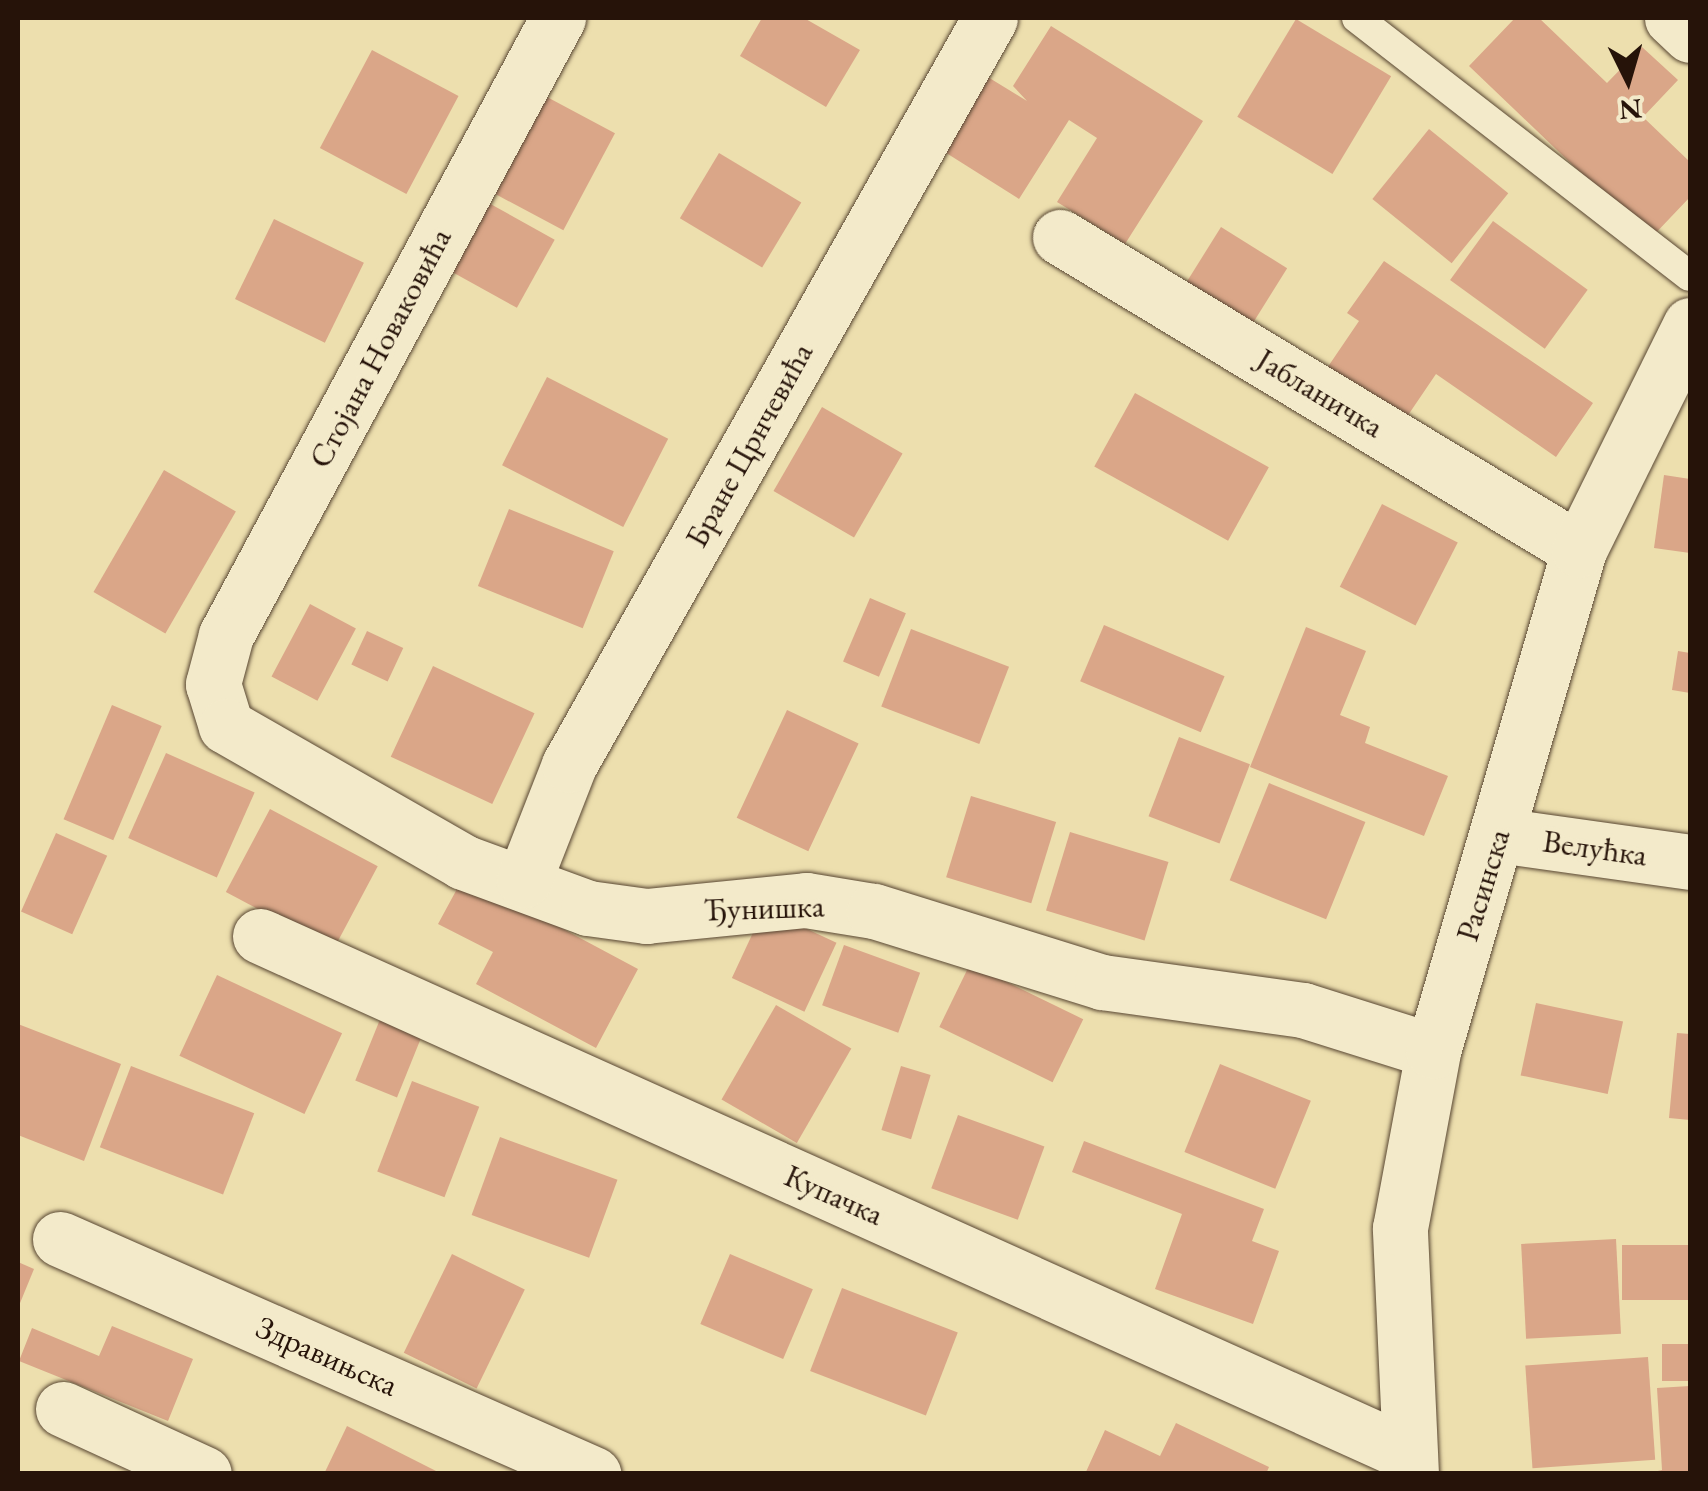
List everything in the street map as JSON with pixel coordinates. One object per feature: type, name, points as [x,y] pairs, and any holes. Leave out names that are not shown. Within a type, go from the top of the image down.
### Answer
[{"type":"street","name":"Стојана Новаковића","points":[[213,684],[249,590],[558,18]]},
{"type":"street","name":"Бране Црнчевића","points":[[524,880],[570,765],[990,18]]},
{"type":"street","points":[[1672,18],[1690,35]]},
{"type":"street","name":"Јабланичка","points":[[1060,236],[1579,550]]},
{"type":"street","name":"Расинска","points":[[1409,1463],[1400,1228],[1432,1051],[1499,836],[1579,550],[1690,325]]},
{"type":"street","name":"Ђунишка","points":[[213,684],[218,714],[236,736],[464,862],[612,914],[806,900],[874,910],[1102,982],[1303,1010],[1432,1051]]},
{"type":"street","name":"Велућка","points":[[1499,836],[1690,862]]},
{"type":"street","name":"Купачка","points":[[260,936],[1409,1463]]},
{"type":"street","name":"Здравињска","points":[[60,1239],[593,1474]]},
{"type":"street","points":[[63,1409],[204,1474]]},
{"type":"lane","points":[[1357,18],[1690,276]]},
{"type":"building","points":[[762,18],[804,18],[860,50],[826,107],[740,56]]},
{"type":"building","points":[[1515,18],[1539,18],[1607,83],[1642,47],[1678,80],[1643,117],[1690,162],[1690,197],[1650,239],[1469,66]]},
{"type":"building","points":[[1296,19],[1391,76],[1332,174],[1237,117]]},
{"type":"building","points":[[1051,26],[1203,121],[1125,244],[1057,202],[1097,138],[1069,120],[1019,199],[932,144],[978,71],[1027,101],[1013,86]]},
{"type":"building","points":[[372,50],[459,96],[406,194],[320,148]]},
{"type":"building","points":[[547,97],[615,133],[563,230],[495,194]]},
{"type":"building","points":[[1429,129],[1508,193],[1452,263],[1372,199]]},
{"type":"building","points":[[719,153],[801,202],[762,268],[680,218]]},
{"type":"building","points":[[476,196],[555,240],[517,308],[438,264]]},
{"type":"building","points":[[274,219],[364,263],[325,343],[235,299]]},
{"type":"building","points":[[1493,221],[1588,290],[1545,349],[1450,280]]},
{"type":"building","points":[[1221,227],[1287,268],[1248,331],[1182,290]]},
{"type":"building","points":[[1384,261],[1593,403],[1556,457],[1436,374],[1400,427],[1323,374],[1359,321],[1347,313]]},
{"type":"building","points":[[547,377],[668,439],[623,527],[502,465]]},
{"type":"building","points":[[1135,393],[1269,467],[1228,541],[1094,466]]},
{"type":"building","points":[[822,407],[903,453],[854,538],[774,491]]},
{"type":"building","points":[[164,470],[236,511],[165,634],[94,592]]},
{"type":"building","points":[[1664,475],[1690,479],[1690,553],[1654,548]]},
{"type":"building","points":[[1382,504],[1458,543],[1416,625],[1340,587]]},
{"type":"building","points":[[509,509],[614,551],[583,628],[478,586]]},
{"type":"building","points":[[870,598],[906,613],[879,677],[843,662]]},
{"type":"building","points":[[310,604],[356,628],[317,701],[272,676]]},
{"type":"building","points":[[1104,625],[1225,676],[1201,732],[1080,681]]},
{"type":"building","points":[[1306,627],[1366,651],[1340,715],[1370,727],[1365,743],[1448,776],[1424,836],[1250,767]]},
{"type":"building","points":[[911,629],[1009,667],[979,744],[881,706]]},
{"type":"building","points":[[367,631],[403,648],[388,681],[351,665]]},
{"type":"building","points":[[1678,651],[1690,653],[1690,693],[1672,690]]},
{"type":"building","points":[[433,666],[535,713],[492,804],[391,757]]},
{"type":"building","points":[[112,705],[162,726],[113,840],[64,819]]},
{"type":"building","points":[[787,710],[859,743],[808,851],[737,818]]},
{"type":"building","points":[[1179,737],[1250,764],[1219,844],[1149,816]]},
{"type":"building","points":[[166,753],[255,792],[217,877],[128,838]]},
{"type":"building","points":[[1269,783],[1365,822],[1326,919],[1230,880]]},
{"type":"building","points":[[971,796],[1056,822],[1031,903],[946,877]]},
{"type":"building","points":[[270,809],[378,866],[334,949],[226,892]]},
{"type":"building","points":[[1070,832],[1168,862],[1145,941],[1046,910]]},
{"type":"building","points":[[56,833],[107,856],[72,934],[21,912]]},
{"type":"building","points":[[464,876],[638,969],[596,1048],[476,984],[493,952],[438,924]]},
{"type":"building","points":[[764,909],[837,943],[804,1012],[732,978]]},
{"type":"building","points":[[844,945],[920,973],[898,1033],[822,1005]]},
{"type":"building","points":[[970,964],[1083,1019],[1053,1082],[939,1027]]},
{"type":"building","points":[[217,975],[342,1033],[304,1114],[179,1056]]},
{"type":"building","points":[[1536,1003],[1623,1022],[1608,1094],[1521,1075]]},
{"type":"building","points":[[776,1005],[851,1048],[797,1143],[722,1099]]},
{"type":"building","points":[[383,1012],[425,1029],[397,1097],[355,1081]]},
{"type":"building","points":[[18,1024],[121,1064],[84,1161],[18,1135]]},
{"type":"building","points":[[1677,1033],[1690,1034],[1690,1120],[1669,1118]]},
{"type":"building","points":[[1220,1064],[1311,1101],[1275,1189],[1184,1152]]},
{"type":"building","points":[[131,1066],[254,1113],[223,1195],[100,1147]]},
{"type":"building","points":[[901,1066],[931,1075],[911,1139],[881,1130]]},
{"type":"building","points":[[412,1081],[479,1107],[444,1197],[377,1172]]},
{"type":"building","points":[[958,1115],[1044,1146],[1018,1220],[931,1188]]},
{"type":"building","points":[[500,1137],[617,1180],[589,1258],[472,1215]]},
{"type":"building","points":[[1084,1141],[1264,1209],[1252,1241],[1279,1251],[1253,1324],[1155,1289],[1182,1214],[1072,1172]]},
{"type":"building","points":[[1616,1239],[1621,1334],[1526,1339],[1521,1244]]},
{"type":"building","points":[[1622,1245],[1690,1245],[1690,1300],[1622,1300]]},
{"type":"building","points":[[452,1254],[525,1290],[477,1388],[404,1353]]},
{"type":"building","points":[[730,1254],[813,1289],[783,1359],[700,1324]]},
{"type":"building","points":[[18,1262],[34,1269],[18,1308]]},
{"type":"building","points":[[842,1288],[958,1332],[926,1416],[810,1371]]},
{"type":"building","points":[[112,1326],[193,1359],[168,1421],[19,1361],[32,1328],[99,1356]]},
{"type":"building","points":[[1662,1344],[1690,1344],[1690,1381],[1662,1381]]},
{"type":"building","points":[[1648,1357],[1655,1460],[1532,1468],[1525,1366]]},
{"type":"building","points":[[1690,1386],[1690,1474],[1645,1474],[1662,1470],[1657,1388]]},
{"type":"building","points":[[1176,1423],[1269,1467],[1266,1474],[1085,1474],[1105,1430],[1160,1456]]},
{"type":"building","points":[[347,1426],[442,1474],[324,1474]]}]
